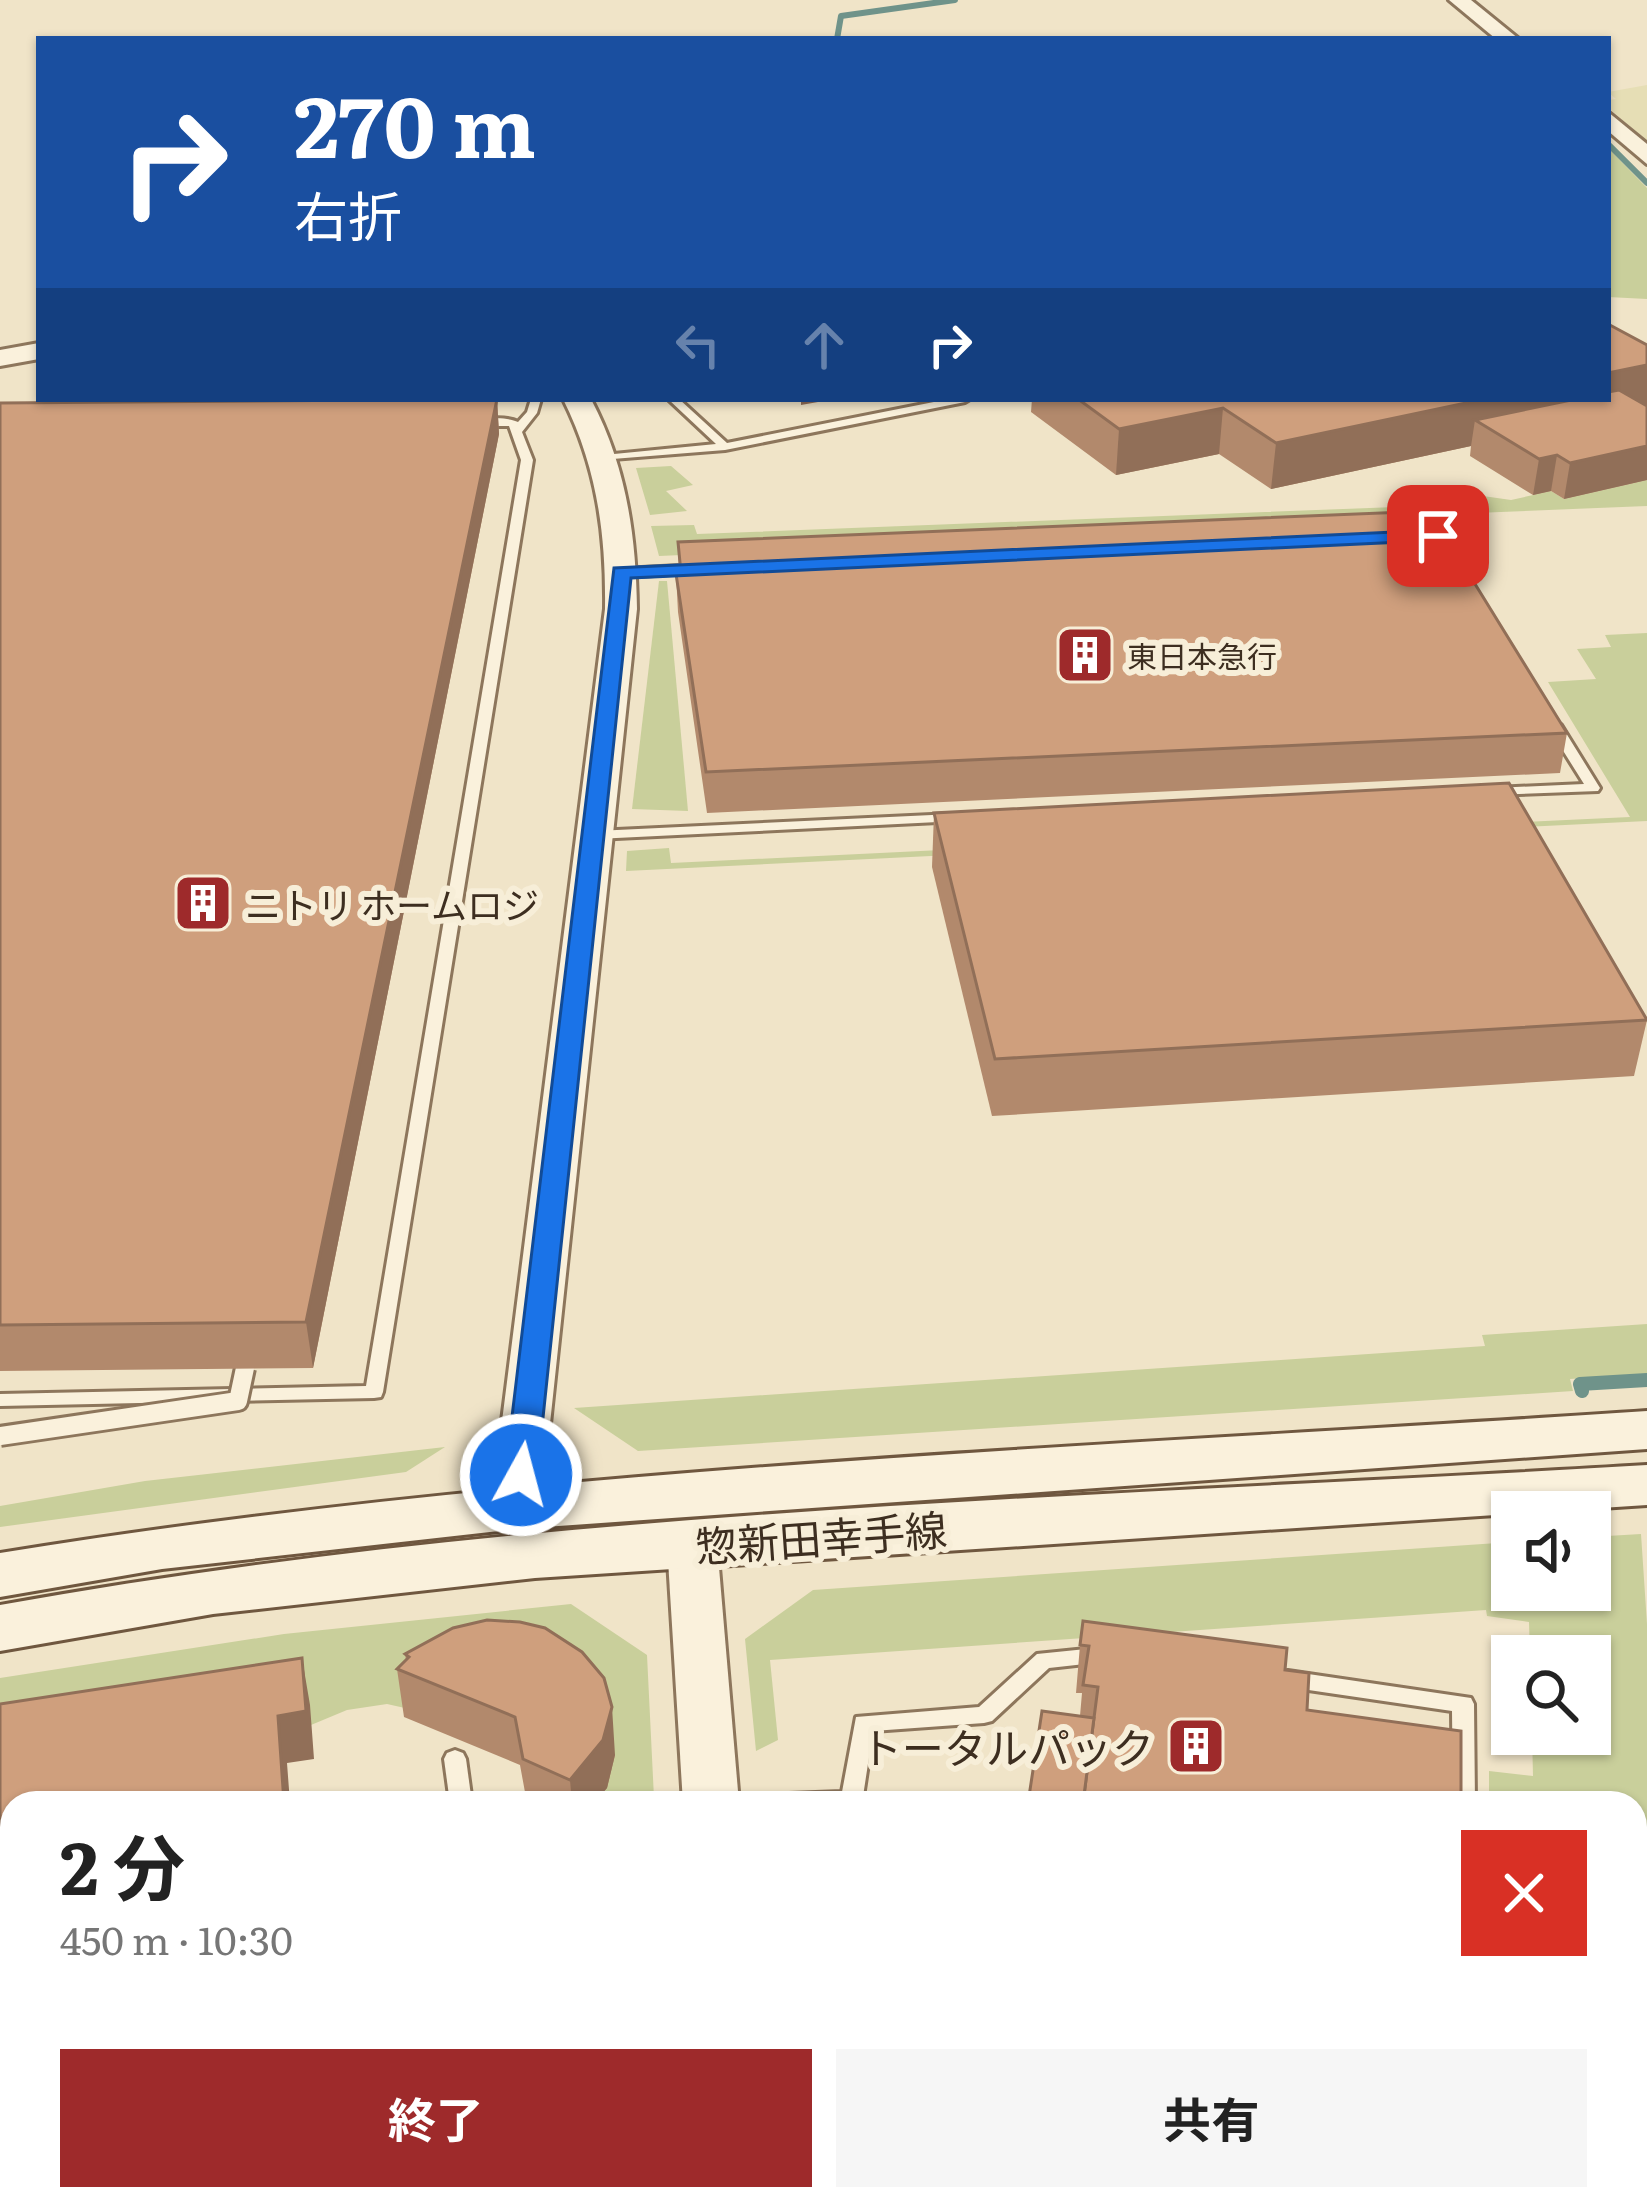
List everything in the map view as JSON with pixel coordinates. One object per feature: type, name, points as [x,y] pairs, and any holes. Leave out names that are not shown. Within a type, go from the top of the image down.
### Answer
[{"type":"main road","name":"惣新田幸手線","points":[[0,1575],[162,1548],[516,1508],[1647,1430]]},
{"type":"main road","name":"惣新田幸手線","points":[[0,1628],[337,1574],[692,1544],[1647,1486]]},
{"type":"street","points":[[1459,0],[1505,36]]},
{"type":"street","points":[[1611,122],[1647,157]]},
{"type":"street","points":[[0,358],[36,352]]},
{"type":"street","points":[[516,1508],[596,836],[622,573],[622,546],[604,458],[578,402]]},
{"type":"street","points":[[692,1544],[710,1791]]},
{"type":"lane","points":[[516,432],[535,402]]},
{"type":"lane","points":[[676,402],[725,447]]},
{"type":"lane","points":[[604,458],[725,447],[950,402]]},
{"type":"lane","points":[[0,1400],[374,1392],[527,460],[513,423],[465,424]]},
{"type":"lane","points":[[622,573],[725,568]]},
{"type":"lane","points":[[1475,793],[1593,788],[1545,711]]},
{"type":"lane","points":[[596,836],[982,817]]},
{"type":"lane","points":[[0,1436],[238,1401],[245,1368]]},
{"type":"lane","points":[[853,1791],[864,1723],[984,1715],[1044,1660],[1121,1654]]},
{"type":"lane","points":[[1257,1674],[1462,1704],[1464,1791]]},
{"type":"lane","points":[[455,1759],[459,1791]]},
{"type":"shaded area","points":[[1647,85],[1647,142],[1611,110],[1611,100],[1616,99],[1611,91]]},
{"type":"green space","points":[[1611,151],[1647,188],[1647,299],[1611,297]]},
{"type":"green space","points":[[671,466],[693,485],[666,491],[687,511],[650,515],[636,468]]},
{"type":"green space","points":[[1647,480],[1647,506],[704,544],[705,554],[659,556],[651,526],[694,525],[697,534],[1473,504],[1469,494],[1511,500],[1551,491],[1564,499]]},
{"type":"green space","points":[[659,581],[667,581],[688,811],[632,809]]},
{"type":"green space","points":[[1647,633],[1647,821],[626,871],[627,851],[669,848],[671,863],[1630,817],[1548,682],[1596,679],[1577,649],[1611,647],[1605,635]]},
{"type":"green space","points":[[1647,1324],[1647,1374],[1570,1379],[1573,1391],[638,1451],[574,1408],[1485,1346],[1482,1335]]},
{"type":"green space","points":[[445,1447],[406,1472],[0,1527],[0,1506],[145,1481]]},
{"type":"green space","points":[[1641,1534],[1647,1624],[1647,1791],[1489,1791],[1489,1771],[1533,1776],[1532,1755],[1611,1755],[1611,1635],[1529,1635],[1529,1622],[1487,1616],[1486,1610],[770,1660],[778,1740],[756,1751],[745,1639],[813,1590],[1491,1543],[1491,1611],[1611,1611],[1611,1536]]},
{"type":"green space","points":[[571,1604],[647,1655],[654,1791],[602,1791],[615,1755],[387,1704],[347,1710],[311,1725],[0,1752],[0,1678],[284,1634]]},
{"type":"building","points":[[1611,326],[1647,345],[1647,365],[1611,372]]},
{"type":"building","points":[[1619,390],[1647,406],[1647,446],[1570,463],[1557,455],[1539,459],[1475,420],[1562,402],[1611,402],[1611,391]]},
{"type":"building","name":"ニトリ ホームロジ","points":[[496,402],[306,1322],[0,1325],[0,403]]},
{"type":"building","points":[[1082,402],[1471,402],[1276,443],[1223,408],[1119,429]]},
{"type":"building","name":"東日本急行","points":[[1430,511],[1567,733],[706,772],[676,574],[681,573],[678,542]]},
{"type":"building","points":[[1509,783],[1647,1020],[995,1059],[934,813]]},
{"type":"building","points":[[487,1620],[545,1628],[582,1652],[604,1678],[612,1707],[603,1740],[570,1780],[523,1759],[515,1717],[397,1669],[409,1657],[405,1654],[453,1628]]},
{"type":"building","points":[[1083,1621],[1287,1648],[1285,1670],[1309,1673],[1307,1710],[1461,1731],[1461,1791],[1085,1791],[1098,1687],[1083,1685],[1089,1646],[1080,1645]]},
{"type":"building","points":[[302,1658],[306,1711],[278,1716],[283,1791],[0,1791],[0,1704]]},
{"type":"building","points":[[1042,1711],[1094,1718],[1085,1791],[1030,1791]]},
{"type":"waterway","points":[[838,36],[841,16],[955,0]]},
{"type":"waterway","points":[[1611,147],[1647,183]]},
{"type":"waterway","points":[[1582,1391],[1580,1384],[1647,1380]]},
{"type":"place","name":"東日本急行","points":[[1085,655]]},
{"type":"place","name":"ニトリ ホームロジ","points":[[203,903]]},
{"type":"place","name":"トータルパック","points":[[1196,1746]]},
{"type":"route","points":[[521,1475],[622,573],[1438,536]]}]
